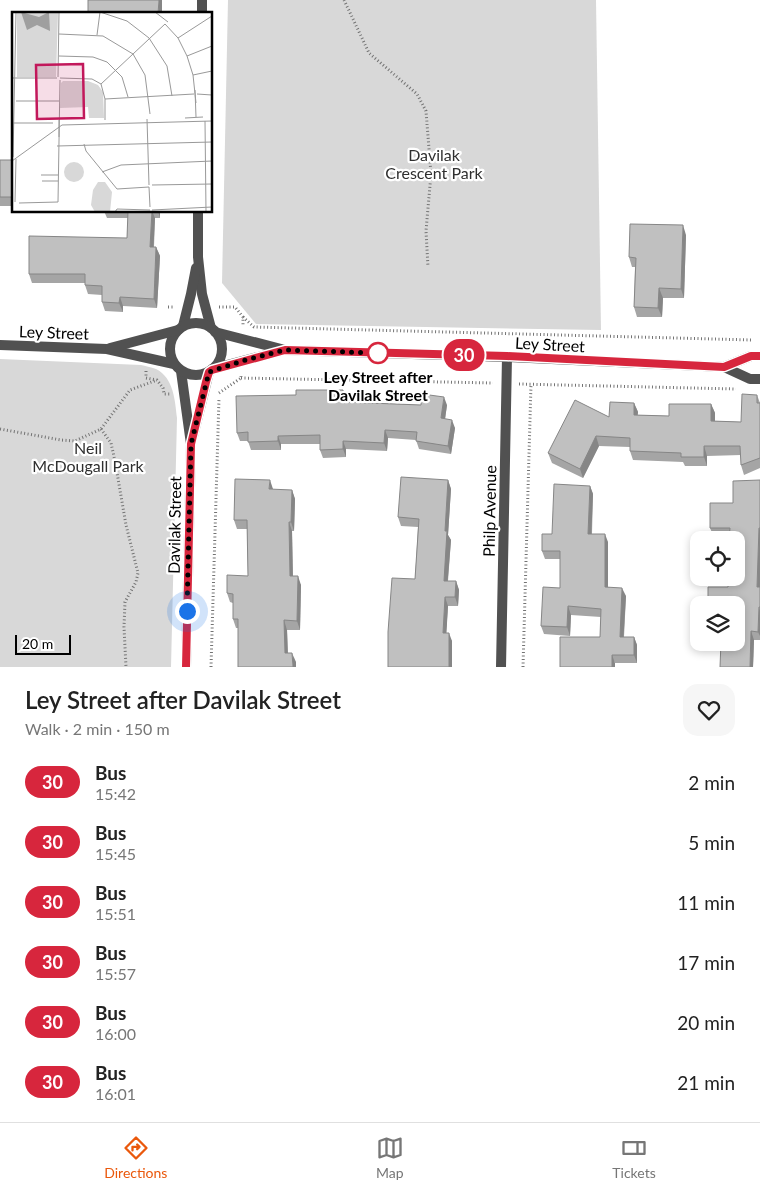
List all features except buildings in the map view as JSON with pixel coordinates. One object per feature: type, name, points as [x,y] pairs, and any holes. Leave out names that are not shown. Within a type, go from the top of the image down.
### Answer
[{"type":"street","points":[[198,212],[198,257],[202,294],[213,330],[220,341],[222,351],[219,361],[210,371]]},
{"type":"street","points":[[178,367],[172,360],[170,347],[172,339],[180,328],[191,294],[198,257]]},
{"type":"street","name":"Ley Street","points":[[107,349],[188,324],[200,323],[213,330],[285,350],[507,356],[724,367],[750,379],[760,379]]},
{"type":"street","name":"Ley Street","points":[[0,345],[107,349],[178,367],[192,375],[201,375],[285,350]]},
{"type":"street","name":"Philp Avenue","points":[[500,667],[507,356]]},
{"type":"street","name":"Ley Street","points":[[724,367],[751,356],[760,356]]},
{"type":"street","name":"Davilak Street","points":[[178,367],[191,444],[186,667]]},
{"type":"street","name":"Davilak Street","points":[[191,444],[210,371]]},
{"type":"path","points":[[344,0],[369,52],[417,94],[426,111],[431,174],[426,231],[428,267]]},
{"type":"path","points":[[243,317],[254,327],[760,340]]},
{"type":"path","points":[[146,368],[146,378],[157,380],[164,394],[172,394]]},
{"type":"path","points":[[0,429],[75,441],[101,429],[130,390],[157,380]]},
{"type":"path","points":[[523,667],[531,384]]},
{"type":"path","points":[[212,667],[219,392]]},
{"type":"path","points":[[101,429],[111,444],[126,525],[138,573],[136,582],[125,602],[126,667]]},
{"type":"green space","name":"Davilak Crescent Park","points":[[228,0],[596,0],[601,330],[256,324],[222,283]]},
{"type":"green space","name":"Neil McDougall Park","points":[[0,359],[141,365],[156,369],[167,378],[174,397],[177,418],[171,667],[0,667]]},
{"type":"bus line","name":"30","points":[[186,667],[191,444],[206,382],[209,372],[212,370],[285,350],[507,356],[724,367],[751,356],[760,356]]},
{"type":"place","name":"Ley Street after Davilak Street","points":[[378,353]]},
{"type":"route","points":[[187,611],[191,444],[209,372],[285,350],[378,353]]}]
